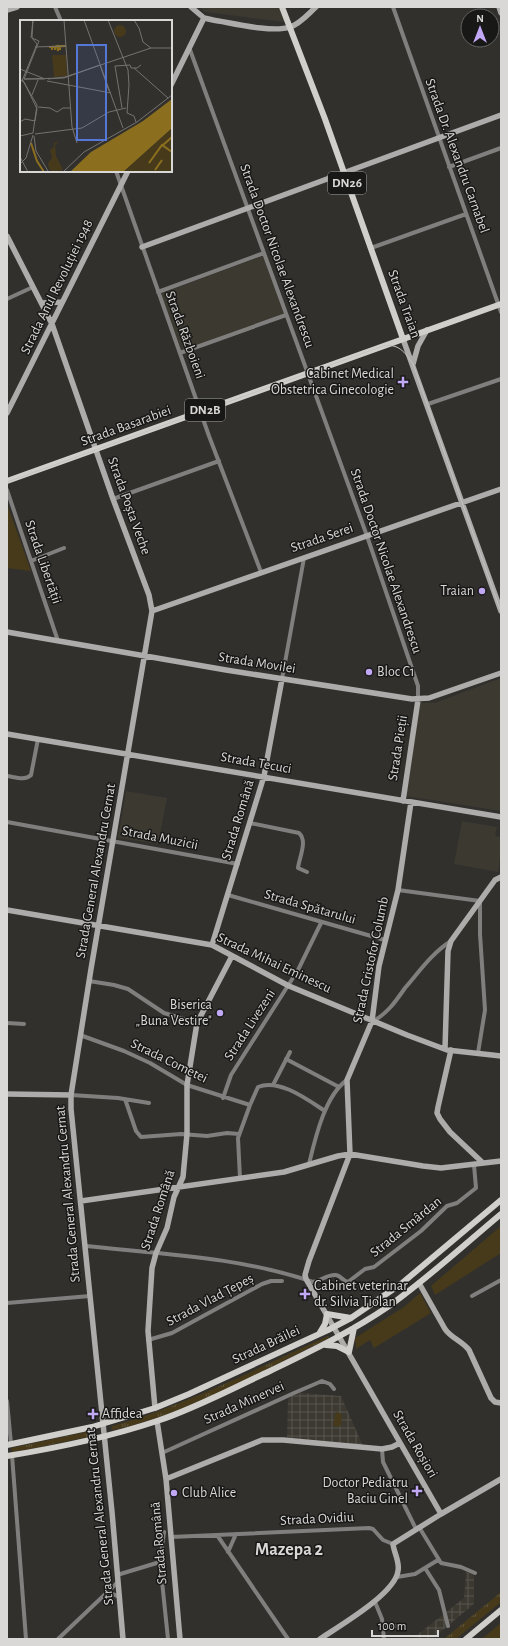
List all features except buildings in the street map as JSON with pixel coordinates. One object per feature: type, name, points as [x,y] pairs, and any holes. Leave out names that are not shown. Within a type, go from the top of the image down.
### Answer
[{"type":"main road","name":"Strada Traian","points":[[282,7],[325,119],[403,339]]},
{"type":"main road","name":"Strada Basarabiei","points":[[7,481],[500,305]]},
{"type":"main road","name":"Strada Brăilei","points":[[9,1444],[102,1424],[155,1408],[189,1394],[334,1327],[351,1318],[418,1270],[501,1200]]},
{"type":"main road","name":"Strada Brăilei","points":[[9,1455],[103,1436],[158,1421],[199,1404],[324,1345],[340,1337],[390,1305],[419,1283],[501,1214]]},
{"type":"main road","points":[[319,1334],[325,1324],[327,1314],[351,1318]]},
{"type":"main road","points":[[324,1345],[337,1346],[348,1352],[354,1328]]},
{"type":"main road","points":[[466,1639],[501,1610]]},
{"type":"street","points":[[7,10],[16,7]]},
{"type":"street","points":[[55,7],[60,20]]},
{"type":"street","points":[[191,7],[204,18],[270,28],[289,27],[299,23],[316,7]]},
{"type":"street","name":"Strada Dr. Alexandru Carnabel","points":[[392,7],[500,305],[501,312]]},
{"type":"street","points":[[499,7],[501,13]]},
{"type":"street","points":[[172,84],[204,18]]},
{"type":"street","name":"Strada Doctor Nicolae Alexandrescu","points":[[190,47],[367,536],[418,686],[418,700]]},
{"type":"street","points":[[142,247],[501,115]]},
{"type":"street","points":[[449,167],[501,148]]},
{"type":"street","name":"Strada Războieni","points":[[116,172],[201,412],[261,572]]},
{"type":"street","name":"Strada Anul Revoluției 1948","points":[[7,413],[128,172]]},
{"type":"street","points":[[371,248],[466,214]]},
{"type":"street","name":"Strada Poșta Veche","points":[[7,236],[52,324],[113,499],[149,595],[152,611],[145,656]]},
{"type":"street","points":[[158,292],[264,253]]},
{"type":"street","points":[[7,300],[33,287]]},
{"type":"street","points":[[42,303],[62,302]]},
{"type":"street","points":[[180,353],[286,315]]},
{"type":"street","points":[[413,364],[418,346],[427,330]]},
{"type":"street","name":"Strada Traian","points":[[403,339],[428,404],[501,611]]},
{"type":"street","points":[[428,404],[501,379]]},
{"type":"street","points":[[113,499],[219,461]]},
{"type":"street","name":"Strada Serei","points":[[152,611],[501,489]]},
{"type":"street","name":"Strada Libertății","points":[[7,490],[58,641]]},
{"type":"street","points":[[31,561],[64,548]]},
{"type":"street","name":"Strada Română","points":[[212,946],[264,776],[304,558]]},
{"type":"street","name":"Strada Movilei","points":[[7,632],[282,679],[418,700],[501,673]]},
{"type":"street","name":"Strada General Alexandru Cernat","points":[[123,1639],[86,1246],[71,1109],[71,1095],[98,925],[145,656]]},
{"type":"street","name":"Strada Pieții","points":[[402,800],[418,700]]},
{"type":"street","name":"Strada Tecuci","points":[[7,734],[501,817]]},
{"type":"street","points":[[7,776],[24,778],[30,777],[38,739]]},
{"type":"street","name":"Strada Cristofor Columb","points":[[306,1280],[305,1275],[309,1261],[350,1154],[347,1080],[372,1021],[379,966],[398,890],[411,802]]},
{"type":"street","name":"Strada Muzicii","points":[[7,822],[238,864]]},
{"type":"street","points":[[250,823],[299,833],[302,836],[303,841],[298,868],[307,872]]},
{"type":"street","points":[[444,1049],[448,951],[451,941],[495,880],[501,877]]},
{"type":"street","points":[[398,890],[480,902]]},
{"type":"street","name":"Strada Spătarului","points":[[228,895],[385,940]]},
{"type":"street","points":[[478,1053],[485,1010],[480,934],[480,902]]},
{"type":"street","name":"Strada Mihai Eminescu","points":[[7,910],[212,946],[289,986],[444,1049],[501,1056]]},
{"type":"street","name":"Strada Livezeni","points":[[223,1098],[231,1075],[236,1066],[289,986],[321,922]]},
{"type":"street","points":[[372,1021],[385,1013],[431,959],[443,946],[451,941]]},
{"type":"street","name":"Strada Română","points":[[155,1408],[148,1340],[151,1283],[156,1253],[167,1228],[178,1186],[183,1177],[187,1134],[187,1085],[197,1023],[232,956]]},
{"type":"street","points":[[89,981],[128,989],[164,1013],[197,1023]]},
{"type":"street","points":[[7,1023],[24,1024]]},
{"type":"street","name":"Strada Cometei","points":[[80,1035],[124,1051],[150,1063],[187,1085],[223,1098],[250,1105]]},
{"type":"street","points":[[451,1050],[438,1107],[438,1116],[450,1132],[483,1163]]},
{"type":"street","points":[[273,1085],[290,1052]]},
{"type":"street","points":[[286,1059],[339,1087]]},
{"type":"street","points":[[309,1164],[316,1134],[325,1110],[339,1087],[347,1080]]},
{"type":"street","points":[[240,1178],[238,1148],[239,1134],[258,1087],[273,1085],[288,1089],[325,1110]]},
{"type":"street","points":[[7,1094],[71,1095],[125,1099],[149,1103]]},
{"type":"street","points":[[125,1099],[136,1131],[141,1137],[187,1134],[198,1136],[228,1133],[239,1134]]},
{"type":"street","points":[[81,1201],[284,1172],[350,1154],[436,1167],[501,1161]]},
{"type":"street","name":"Strada Smârdan","points":[[86,1246],[242,1264],[317,1282],[330,1275],[336,1275],[348,1282],[365,1269],[374,1267],[421,1231],[447,1206],[457,1203],[474,1190],[476,1184],[474,1164]]},
{"type":"street","points":[[306,1280],[334,1327]]},
{"type":"street","points":[[472,1296],[501,1280]]},
{"type":"street","name":"Strada Vlad Țepeș","points":[[148,1340],[172,1333],[262,1284],[271,1281],[282,1281]]},
{"type":"street","points":[[419,1283],[449,1334],[465,1345],[469,1350],[491,1398],[495,1402],[501,1403]]},
{"type":"street","points":[[7,1303],[90,1296]]},
{"type":"street","name":"Strada Roșiori","points":[[334,1327],[441,1514]]},
{"type":"street","name":"Strada Minervei","points":[[162,1453],[322,1381],[330,1384],[334,1389]]},
{"type":"street","points":[[7,1401],[9,1444]]},
{"type":"street","name":"Strada Română","points":[[158,1421],[166,1479],[180,1639]]},
{"type":"street","points":[[166,1479],[262,1440],[284,1440],[382,1449],[392,1447],[400,1443]]},
{"type":"street","points":[[382,1449],[382,1462],[418,1528],[438,1560],[444,1564],[461,1567],[475,1573]]},
{"type":"street","points":[[9,1455],[26,1639]]},
{"type":"street","points":[[320,1639],[375,1602],[397,1578],[399,1568],[392,1544],[501,1479]]},
{"type":"street","name":"Strada Ovidiu","points":[[171,1537],[369,1528],[373,1529],[383,1540],[392,1544]]},
{"type":"street","name":"Strada Română","points":[[164,1532],[160,1562],[168,1639]]},
{"type":"street","points":[[228,1552],[236,1534]]},
{"type":"street","points":[[217,1535],[288,1639]]},
{"type":"street","points":[[397,1578],[409,1576],[438,1560]]},
{"type":"street","points":[[118,1575],[160,1562]]},
{"type":"street","points":[[425,1568],[439,1590],[448,1626]]},
{"type":"street","points":[[58,1639],[118,1582]]},
{"type":"street","points":[[107,1591],[120,1597]]},
{"type":"street","points":[[375,1602],[382,1615],[384,1639]]},
{"type":"street","points":[[384,1625],[404,1627]]},
{"type":"shaded area","points":[[200,7],[279,7],[285,22],[205,12]]},
{"type":"shaded area","points":[[263,256],[284,314],[182,351],[160,294]]},
{"type":"shaded area","points":[[501,678],[501,811],[406,796],[420,703],[435,703]]},
{"type":"shaded area","points":[[126,791],[167,798],[158,844],[118,838]]},
{"type":"shaded area","points":[[462,821],[497,827],[495,836],[501,837],[498,872],[454,864]]},
{"type":"shaded area","points":[[301,1393],[341,1396],[363,1446],[287,1438],[288,1399],[291,1396]]},
{"type":"shaded area","points":[[466,1572],[474,1574],[474,1604],[432,1639],[412,1639],[464,1598]]},
{"type":"green space","points":[[7,504],[31,571],[7,568]]},
{"type":"green space","points":[[501,1226],[501,1253],[435,1295],[431,1286]]},
{"type":"green space","points":[[420,1293],[431,1313],[374,1348],[370,1340],[356,1349],[355,1338],[404,1307]]},
{"type":"green space","points":[[328,1336],[329,1338],[250,1378],[196,1403],[141,1423],[113,1430],[111,1429],[112,1426],[195,1397]]},
{"type":"green space","points":[[336,1412],[342,1415],[341,1425],[339,1427],[333,1425]]},
{"type":"green space","points":[[90,1431],[92,1436],[12,1452],[11,1448]]},
{"type":"green space","points":[[501,1592],[501,1602],[456,1639],[444,1639]]},
{"type":"green space","points":[[501,1623],[501,1639],[482,1639],[484,1637]]},
{"type":"tram line","points":[[7,482],[383,346],[388,345],[397,347],[404,352],[413,364],[501,612]]},
{"type":"place","name":"Cabinet Medical Obstetrica Ginecologie","points":[[403,382]]},
{"type":"place","name":"Traian","points":[[482,591]]},
{"type":"place","name":"Bloc C1","points":[[369,672]]},
{"type":"place","name":"Biserica „Buna Vestire\"","points":[[220,1013]]},
{"type":"place","name":"Cabinet veterinar dr. Silvia Tiolan","points":[[305,1294]]},
{"type":"place","name":"Affidea","points":[[93,1414]]},
{"type":"place","name":"Doctor Pediatru Baciu Ginel","points":[[417,1491]]},
{"type":"place","name":"Club Alice","points":[[174,1493]]},
{"type":"district","name":"Mazepa 2","points":[[289,1550]]}]
